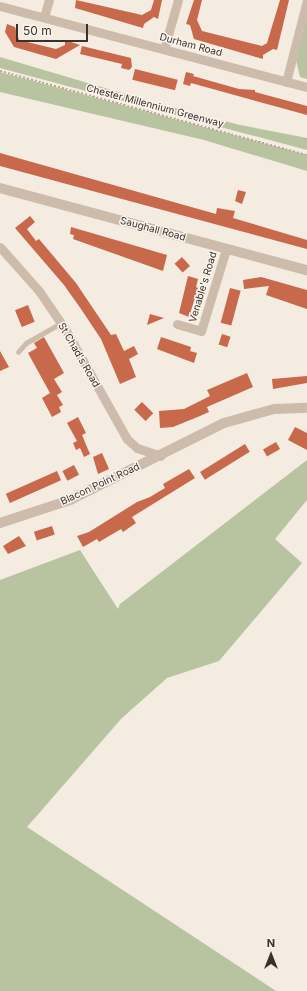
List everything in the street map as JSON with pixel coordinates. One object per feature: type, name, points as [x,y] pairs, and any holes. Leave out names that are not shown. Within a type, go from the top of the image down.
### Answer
[{"type":"street","points":[[44,17],[49,0]]},
{"type":"street","points":[[164,49],[178,0]]},
{"type":"street","points":[[286,82],[307,0]]},
{"type":"street","name":"Durham Road","points":[[0,6],[307,87]]},
{"type":"street","name":"Saughall Road","points":[[0,188],[307,270]]},
{"type":"street","name":"St Chad's Road","points":[[0,247],[39,291],[61,323],[127,439],[137,448],[158,457]]},
{"type":"street","name":"Venable's Road","points":[[177,324],[201,331],[226,249]]},
{"type":"street","points":[[158,457],[224,423],[274,409],[307,408]]},
{"type":"street","name":"Blacon Point Road","points":[[1,520],[70,500],[158,457]]},
{"type":"lane","points":[[18,352],[26,343],[61,323]]},
{"type":"path","name":"Chester Millennium Greenway","points":[[0,71],[307,155]]},
{"type":"green space","points":[[307,11],[307,79],[300,77],[296,60]]},
{"type":"green space","points":[[0,57],[152,102],[240,125],[307,138],[307,150],[0,68]]},
{"type":"green space","points":[[0,72],[307,155],[307,171],[204,140],[0,92]]},
{"type":"green space","points":[[307,460],[307,500],[275,539],[302,563],[219,661],[167,678],[121,719],[27,827],[276,991],[0,991],[0,580],[80,550],[118,609],[120,604]]},
{"type":"building","points":[[76,0],[142,15],[151,10],[154,0],[162,0],[158,19],[154,17],[144,24],[143,28],[75,8]]},
{"type":"building","points":[[194,0],[202,0],[197,20],[202,31],[262,46],[267,43],[280,0],[289,0],[277,50],[273,49],[263,55],[263,59],[194,39],[190,25],[186,24]]},
{"type":"building","points":[[7,24],[15,27],[19,40],[56,49],[65,45],[65,40],[80,45],[56,59],[14,47],[5,32]]},
{"type":"building","points":[[82,46],[131,58],[132,67],[129,70],[121,68],[122,64],[80,54]]},
{"type":"building","points":[[135,69],[178,80],[175,90],[132,80]]},
{"type":"building","points":[[186,72],[194,74],[193,76],[239,89],[255,90],[255,92],[307,106],[307,115],[191,83],[190,86],[183,84]]},
{"type":"building","points":[[0,153],[216,214],[217,208],[235,211],[233,218],[307,240],[307,249],[0,166]]},
{"type":"building","points":[[238,190],[246,192],[242,204],[235,201]]},
{"type":"building","points":[[30,216],[35,222],[27,229],[36,241],[39,239],[76,283],[111,335],[116,334],[124,351],[134,346],[138,354],[129,359],[136,377],[120,384],[101,339],[81,309],[64,285],[15,228]]},
{"type":"building","points":[[71,227],[167,255],[163,271],[73,239],[74,235],[70,234]]},
{"type":"building","points":[[182,257],[190,266],[183,273],[175,264]]},
{"type":"building","points":[[188,276],[198,279],[196,287],[198,288],[189,317],[179,313]]},
{"type":"building","points":[[261,277],[307,290],[307,309],[266,295],[269,286],[244,289],[243,280]]},
{"type":"building","points":[[230,288],[241,291],[231,326],[221,323]]},
{"type":"building","points":[[28,305],[35,322],[22,327],[15,310]]},
{"type":"building","points":[[150,314],[164,318],[147,325]]},
{"type":"building","points":[[222,334],[231,337],[227,347],[219,344]]},
{"type":"building","points":[[44,337],[64,373],[54,379],[62,392],[57,395],[63,405],[59,407],[61,412],[52,417],[42,398],[50,393],[28,353],[37,348],[34,343]]},
{"type":"building","points":[[161,337],[191,347],[190,351],[197,353],[194,363],[157,349]]},
{"type":"building","points":[[0,351],[9,367],[0,371]]},
{"type":"building","points":[[247,373],[253,387],[207,407],[209,412],[200,416],[173,427],[160,428],[159,411],[184,409],[210,396],[207,390]]},
{"type":"building","points":[[307,376],[307,383],[273,389],[272,379]]},
{"type":"building","points":[[142,402],[153,413],[146,421],[134,410]]},
{"type":"building","points":[[78,417],[86,433],[82,435],[90,454],[84,457],[80,448],[76,450],[73,443],[77,441],[67,423]]},
{"type":"building","points":[[295,427],[307,433],[307,450],[288,440]]},
{"type":"building","points":[[276,442],[280,449],[267,456],[263,450]]},
{"type":"building","points":[[245,444],[250,452],[205,480],[200,472]]},
{"type":"building","points":[[102,453],[109,469],[98,474],[93,457]]},
{"type":"building","points":[[74,465],[79,475],[67,481],[62,471]]},
{"type":"building","points":[[189,469],[195,478],[132,517],[136,523],[123,532],[121,529],[99,542],[97,539],[83,547],[77,536],[89,532],[137,502],[150,497],[165,488],[163,484]]},
{"type":"building","points":[[57,471],[61,480],[10,503],[6,494]]},
{"type":"building","points":[[52,526],[55,535],[37,540],[34,532]]},
{"type":"building","points":[[19,536],[26,546],[8,554],[3,546]]}]
